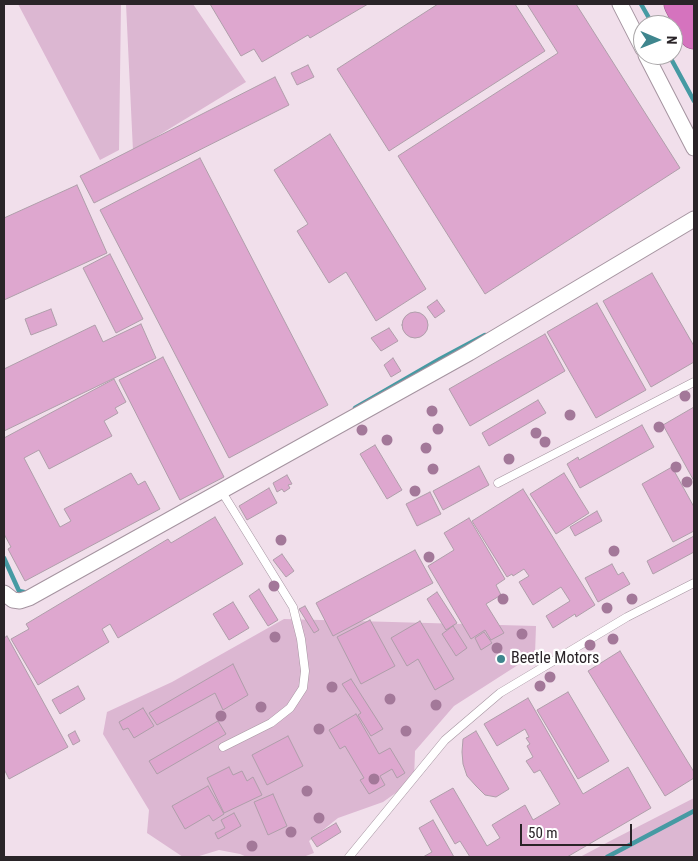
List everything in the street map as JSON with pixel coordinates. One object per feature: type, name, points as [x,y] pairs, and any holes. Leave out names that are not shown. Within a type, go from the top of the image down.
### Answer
[{"type":"highway","points":[[678,4],[694,35]]},
{"type":"street","points":[[620,4],[633,29]]},
{"type":"street","points":[[651,65],[694,148]]},
{"type":"street","points":[[7,600],[20,601],[29,598],[222,492],[469,352],[694,219]]},
{"type":"lane","points":[[498,483],[694,382]]},
{"type":"lane","points":[[222,492],[293,607],[302,639],[305,671],[303,688],[290,708],[271,723],[223,747]]},
{"type":"lane","points":[[349,857],[445,740],[500,693],[627,617],[694,583]]},
{"type":"shaded area","points":[[18,4],[121,4],[119,150],[100,160]]},
{"type":"shaded area","points":[[126,4],[193,4],[246,82],[133,151]]},
{"type":"shaded area","points":[[284,619],[536,626],[535,654],[454,706],[415,751],[414,780],[383,802],[338,818],[309,841],[314,853],[303,857],[247,857],[219,850],[196,857],[183,857],[147,833],[149,810],[103,734],[107,712],[172,682]]},
{"type":"shaded area","points":[[694,798],[694,857],[580,857],[612,840]]},
{"type":"building","points":[[210,4],[368,4],[310,38],[308,35],[262,62],[254,49],[241,56]]},
{"type":"building","points":[[438,4],[515,4],[545,51],[389,151],[337,69]]},
{"type":"building","points":[[527,4],[576,4],[680,168],[485,294],[398,156],[558,53]]},
{"type":"building","points":[[308,65],[314,77],[297,85],[291,73]]},
{"type":"building","points":[[275,77],[289,105],[94,203],[80,176]]},
{"type":"building","points":[[330,134],[426,289],[376,321],[346,272],[329,283],[297,231],[308,224],[274,170]]},
{"type":"building","points":[[200,158],[328,405],[229,458],[100,210]]},
{"type":"building","points":[[77,185],[107,253],[4,300],[4,218]]},
{"type":"building","points":[[110,254],[143,319],[116,333],[83,268]]},
{"type":"building","points":[[652,273],[694,346],[694,362],[651,387],[603,301]]},
{"type":"building","points":[[437,300],[445,311],[435,318],[427,307]]},
{"type":"building","points":[[597,303],[646,390],[596,418],[547,332]]},
{"type":"building","points":[[51,309],[57,325],[31,335],[25,319]]},
{"type":"building","points":[[415,312],[424,316],[428,325],[424,334],[415,338],[406,334],[402,325],[406,316]]},
{"type":"building","points":[[141,324],[156,358],[4,431],[4,369],[95,325],[103,342]]},
{"type":"building","points":[[389,328],[398,341],[381,351],[371,338]]},
{"type":"building","points":[[545,334],[565,371],[470,426],[449,389]]},
{"type":"building","points":[[163,357],[224,477],[180,500],[119,380]]},
{"type":"building","points":[[393,358],[401,371],[391,377],[384,365]]},
{"type":"building","points":[[114,379],[126,402],[115,408],[118,413],[104,421],[112,436],[49,469],[39,450],[24,458],[60,527],[71,521],[64,509],[131,473],[138,485],[145,481],[160,509],[25,581],[8,549],[11,547],[4,534],[4,438]]},
{"type":"building","points":[[538,400],[546,413],[489,446],[482,433]]},
{"type":"building","points":[[694,407],[694,481],[663,425]]},
{"type":"building","points":[[642,425],[654,447],[580,488],[567,464],[578,457],[579,460]]},
{"type":"building","points":[[375,445],[402,490],[387,499],[360,454]]},
{"type":"building","points":[[479,466],[489,485],[443,510],[433,491]]},
{"type":"building","points":[[672,467],[694,507],[694,531],[673,542],[642,484]]},
{"type":"building","points":[[564,473],[589,513],[556,534],[530,494]]},
{"type":"building","points":[[287,475],[292,484],[288,485],[290,488],[284,492],[282,489],[277,492],[273,483]]},
{"type":"building","points":[[269,488],[277,503],[247,520],[239,506]]},
{"type":"building","points":[[523,489],[595,605],[576,617],[575,614],[553,628],[546,616],[570,601],[561,587],[533,605],[519,582],[529,576],[524,569],[513,576],[512,574],[507,577],[472,521]]},
{"type":"building","points":[[430,492],[441,514],[417,526],[406,504]]},
{"type":"building","points":[[597,511],[602,521],[575,536],[570,527]]},
{"type":"building","points":[[215,517],[243,564],[118,638],[110,624],[102,629],[109,642],[38,685],[11,639],[29,629],[26,624],[168,539],[171,543]]},
{"type":"building","points":[[469,518],[505,579],[496,585],[501,595],[486,604],[504,633],[491,640],[485,630],[471,639],[428,566],[454,550],[444,533]]},
{"type":"building","points":[[694,536],[694,552],[653,574],[647,561]]},
{"type":"building","points":[[415,550],[433,583],[333,636],[316,603]]},
{"type":"building","points":[[282,554],[294,571],[286,577],[273,560]]},
{"type":"building","points":[[612,564],[618,575],[623,572],[630,584],[598,602],[585,578]]},
{"type":"building","points":[[259,589],[278,620],[268,626],[249,596]]},
{"type":"building","points":[[437,592],[457,623],[446,630],[427,599]]},
{"type":"building","points":[[233,602],[249,628],[229,640],[213,614]]},
{"type":"building","points":[[305,606],[319,630],[314,633],[299,609]]},
{"type":"building","points":[[370,620],[395,666],[361,684],[337,637]]},
{"type":"building","points":[[420,621],[454,679],[435,690],[418,659],[407,666],[391,638]]},
{"type":"building","points":[[453,626],[467,648],[456,656],[442,634]]},
{"type":"building","points":[[484,632],[492,643],[481,650],[475,638]]},
{"type":"building","points":[[7,636],[68,747],[9,779],[4,769],[4,638]]},
{"type":"building","points":[[620,651],[694,772],[694,778],[665,796],[588,671]]},
{"type":"building","points":[[233,664],[248,695],[223,710],[215,693],[157,725],[149,713]]},
{"type":"building","points":[[351,679],[383,729],[371,736],[358,715],[361,713],[342,684]]},
{"type":"building","points":[[78,686],[85,699],[60,714],[52,700]]},
{"type":"building","points":[[568,692],[609,761],[578,779],[537,710]]},
{"type":"building","points":[[528,698],[583,794],[628,767],[651,808],[567,857],[470,857],[460,841],[455,844],[430,801],[453,788],[487,846],[500,838],[492,825],[525,805],[533,820],[560,804],[540,770],[534,773],[526,761],[533,757],[527,746],[530,744],[526,738],[529,737],[525,729],[497,746],[484,724]]},
{"type":"building","points":[[143,708],[154,726],[134,738],[128,728],[123,730],[119,722]]},
{"type":"building","points":[[356,714],[379,754],[390,748],[405,773],[397,778],[392,769],[380,776],[385,785],[369,794],[360,780],[364,778],[345,746],[340,749],[329,730]]},
{"type":"building","points":[[218,721],[226,734],[157,774],[149,761]]},
{"type":"building","points":[[75,731],[80,741],[73,745],[68,735]]},
{"type":"building","points":[[476,731],[509,789],[496,797],[485,795],[467,776],[463,764],[463,739]]},
{"type":"building","points":[[288,736],[303,766],[267,785],[252,755]]},
{"type":"building","points":[[229,767],[233,775],[242,771],[247,781],[253,777],[262,795],[224,813],[207,778]]},
{"type":"building","points":[[208,786],[224,814],[213,821],[209,815],[185,829],[172,806]]},
{"type":"building","points":[[273,794],[287,826],[268,835],[254,802]]},
{"type":"building","points":[[234,813],[241,826],[218,839],[215,833],[225,828],[221,820]]},
{"type":"building","points":[[433,820],[454,857],[423,857],[432,852],[419,828]]},
{"type":"building","points":[[336,823],[341,832],[317,847],[311,838]]},
{"type":"waterway","points":[[641,4],[647,15]]},
{"type":"waterway","points":[[674,65],[694,101]]},
{"type":"waterway","points":[[355,408],[485,335]]},
{"type":"waterway","points":[[4,558],[19,591],[28,593]]},
{"type":"waterway","points":[[607,857],[694,811]]},
{"type":"place","name":"Beetle Motors","points":[[501,659]]}]
